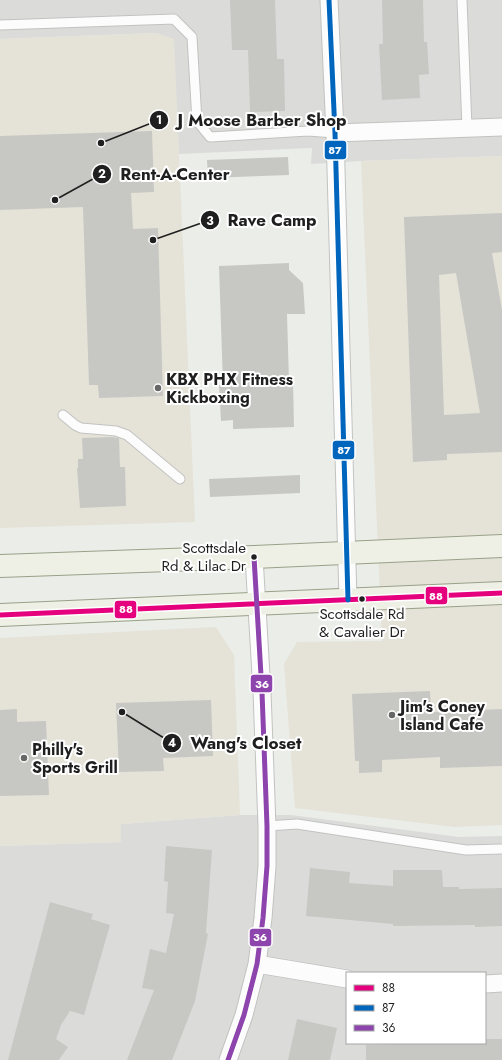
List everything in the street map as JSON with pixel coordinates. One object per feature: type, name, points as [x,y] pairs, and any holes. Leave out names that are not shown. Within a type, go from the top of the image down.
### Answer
[{"type":"main road","points":[[0,566],[502,546]]},
{"type":"main road","points":[[0,615],[502,593]]},
{"type":"street","points":[[329,0],[335,133],[348,600]]},
{"type":"street","points":[[335,133],[502,127]]},
{"type":"street","points":[[228,1060],[244,1015],[257,964],[263,918],[267,866],[267,826],[254,557]]},
{"type":"street","points":[[257,964],[346,979]]},
{"type":"street","points":[[486,984],[502,983]]},
{"type":"lane","points":[[462,0],[467,128]]},
{"type":"lane","points":[[0,25],[174,19],[192,37],[197,121],[210,137],[308,131],[335,133]]},
{"type":"lane","points":[[63,415],[81,428],[116,431],[127,435],[180,478]]},
{"type":"lane","points":[[267,826],[297,824],[466,850],[502,849]]},
{"type":"shaded area","points":[[0,0],[502,0],[502,156],[311,164],[312,148],[179,154],[173,39],[156,33],[0,39]]},
{"type":"shaded area","points":[[156,33],[174,39],[195,522],[0,528],[0,39]]},
{"type":"shaded area","points":[[502,156],[502,825],[455,827],[295,808],[284,664],[297,642],[382,641],[361,161]]},
{"type":"shaded area","points":[[216,627],[234,655],[240,815],[121,824],[121,842],[0,846],[0,638]]},
{"type":"shaded area","points":[[240,815],[291,815],[459,837],[502,836],[502,1060],[0,1060],[0,846],[121,842],[121,824]]},
{"type":"building","points":[[230,0],[275,0],[277,59],[284,59],[285,111],[250,112],[248,50],[232,50]]},
{"type":"building","points":[[382,0],[423,0],[424,42],[427,42],[429,74],[419,75],[420,98],[382,100],[379,44],[383,44]]},
{"type":"building","points":[[152,131],[154,192],[131,193],[133,229],[158,228],[163,396],[99,398],[98,385],[89,385],[83,207],[0,210],[0,136]]},
{"type":"building","points":[[288,157],[289,175],[208,178],[207,160]]},
{"type":"building","points":[[502,213],[502,252],[492,253],[502,310],[502,452],[447,454],[447,460],[413,462],[404,217]],"holes":[[[456,273],[480,413],[444,415],[439,275]]]},
{"type":"building","points":[[289,263],[289,270],[303,283],[305,314],[287,314],[289,381],[293,381],[294,427],[233,429],[233,420],[221,421],[219,385],[223,384],[219,266]]},
{"type":"building","points":[[82,438],[119,438],[120,467],[125,467],[126,506],[80,508],[77,468],[78,459],[83,459]]},
{"type":"building","points":[[300,475],[300,493],[210,497],[209,479]]},
{"type":"building","points":[[430,691],[431,712],[502,709],[502,766],[440,768],[440,757],[382,760],[382,772],[359,773],[359,761],[355,761],[352,694]]},
{"type":"building","points":[[211,700],[213,756],[163,758],[164,771],[119,772],[116,703]]},
{"type":"building","name":"Philly's Sports Grill","points":[[17,709],[17,722],[46,721],[49,795],[0,796],[0,710]]},
{"type":"building","points":[[166,846],[212,850],[206,933],[208,934],[195,1001],[172,1060],[127,1060],[154,990],[142,988],[150,949],[166,953],[174,914],[166,913],[168,882],[164,881]]},
{"type":"building","points":[[310,868],[350,872],[349,883],[393,886],[393,870],[442,870],[443,887],[459,887],[459,889],[502,888],[502,926],[393,926],[393,924],[306,916]]},
{"type":"building","points":[[50,902],[93,914],[91,919],[110,925],[84,1015],[70,1011],[61,1025],[56,1039],[68,1047],[59,1060],[8,1060]]},
{"type":"building","points":[[297,1019],[337,1028],[330,1060],[288,1060]]},
{"type":"building","points":[[486,1039],[502,1039],[502,1060],[366,1060],[366,1045],[486,1044]]},
{"type":"transit line","name":"87","points":[[329,0],[335,133],[348,600]]},
{"type":"transit line","name":"36","points":[[228,1060],[244,1015],[257,964],[263,918],[267,866],[262,692],[254,557]]},
{"type":"transit line","name":"88","points":[[0,615],[502,593]]},
{"type":"place","name":"J Moose Barber Shop","points":[[101,143]]},
{"type":"place","name":"Rent-A-Center","points":[[55,200]]},
{"type":"place","name":"Rave Camp","points":[[153,240]]},
{"type":"place","name":"KBX PHX Fitness Kickboxing","points":[[158,388]]},
{"type":"place","name":"Scottsdale Rd & Lilac Dr","points":[[254,557]]},
{"type":"place","name":"Scottsdale Rd & Cavalier Dr","points":[[362,599]]},
{"type":"place","name":"Wang's Closet","points":[[122,712]]},
{"type":"place","name":"Jim's Coney Island Cafe","points":[[392,715]]},
{"type":"place","name":"Philly's Sports Grill","points":[[24,758]]}]
